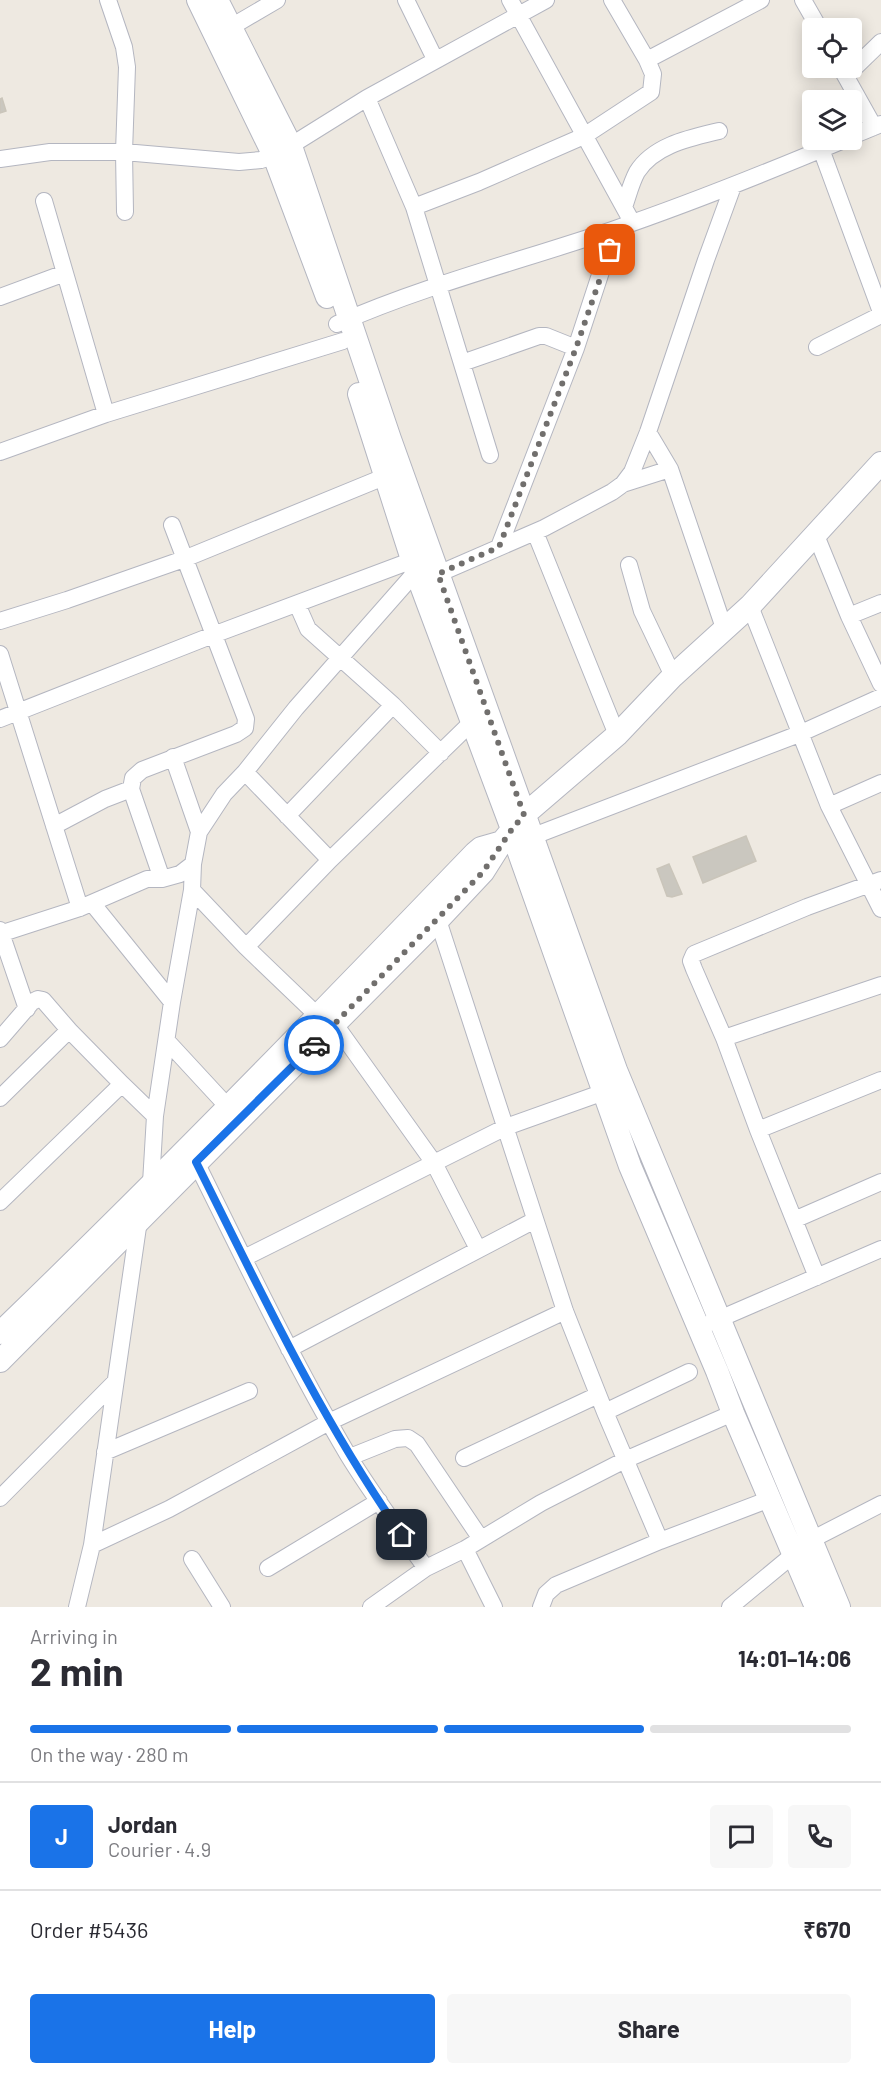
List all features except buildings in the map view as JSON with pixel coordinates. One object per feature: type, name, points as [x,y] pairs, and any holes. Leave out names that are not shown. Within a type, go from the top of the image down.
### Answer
[{"type":"street","points":[[108,0],[124,47],[127,67],[124,152],[125,212]]},
{"type":"street","points":[[198,0],[282,151]]},
{"type":"street","points":[[217,0],[231,27],[282,151],[517,831],[614,1091],[720,1320],[802,1546],[816,1607]]},
{"type":"street","points":[[231,27],[277,0]]},
{"type":"street","points":[[406,0],[435,59]]},
{"type":"street","points":[[510,0],[628,214]]},
{"type":"street","points":[[0,159],[50,152],[124,152],[239,162],[261,160],[282,151],[435,59],[546,0]]},
{"type":"street","points":[[414,207],[479,182],[585,136],[651,92],[653,74],[612,0]]},
{"type":"street","points":[[647,60],[761,0]]},
{"type":"street","points":[[810,3],[815,18]]},
{"type":"street","points":[[862,57],[881,42]]},
{"type":"street","points":[[848,78],[878,125],[862,132]]},
{"type":"street","points":[[367,98],[414,207],[490,455]]},
{"type":"street","points":[[499,547],[576,348],[615,229],[628,214],[634,180],[645,162],[671,145],[719,131]]},
{"type":"street","points":[[628,214],[734,186],[819,150]]},
{"type":"street","points":[[817,347],[881,313],[821,150]]},
{"type":"street","points":[[0,719],[297,604],[424,565],[499,547],[535,532],[612,492],[623,484],[632,472],[648,432],[706,260],[734,186]]},
{"type":"street","points":[[44,201],[106,414]]},
{"type":"street","points":[[0,452],[343,328],[437,285],[615,229]]},
{"type":"street","points":[[0,297],[65,273]]},
{"type":"street","points":[[343,328],[384,477],[424,565],[472,721],[517,831]]},
{"type":"street","points":[[462,363],[538,336],[546,336],[576,348]]},
{"type":"street","points":[[648,432],[670,469],[724,628]]},
{"type":"street","points":[[0,1333],[105,1232],[228,1107],[438,920],[517,831],[617,735],[673,676],[750,606],[881,463]]},
{"type":"street","points":[[623,484],[670,469]]},
{"type":"street","points":[[0,621],[184,559],[384,477]]},
{"type":"street","points":[[162,879],[131,789],[133,778],[142,770],[236,734],[245,728],[246,719],[172,525]]},
{"type":"street","points":[[535,532],[617,735]]},
{"type":"street","points":[[815,533],[849,616],[881,684]]},
{"type":"street","points":[[77,1607],[92,1545],[138,1221],[151,1183],[155,1116],[192,890],[193,864],[199,831],[224,794],[245,772],[340,656],[424,565]]},
{"type":"street","points":[[629,565],[642,610],[673,676]]},
{"type":"street","points":[[849,616],[881,603]]},
{"type":"street","points":[[297,604],[308,629],[393,705],[441,753]]},
{"type":"street","points":[[750,606],[829,806],[875,882],[881,909]]},
{"type":"street","points":[[0,654],[54,826],[86,906],[172,1002]]},
{"type":"street","points":[[0,1361],[196,1162],[481,848],[517,831],[800,734],[881,697]]},
{"type":"street","points":[[287,816],[393,705]]},
{"type":"street","points":[[246,947],[472,721]]},
{"type":"street","points":[[173,757],[199,831]]},
{"type":"street","points":[[245,772],[330,861]]},
{"type":"street","points":[[829,806],[881,783]]},
{"type":"street","points":[[54,826],[105,799],[131,789]]},
{"type":"street","points":[[27,1009],[0,933],[86,906],[147,879],[162,879],[180,874],[193,864]]},
{"type":"street","points":[[817,1277],[724,1038],[693,969],[692,961],[694,954],[807,907],[875,882]]},
{"type":"street","points":[[192,890],[246,947],[326,1019],[434,1163],[478,1249]]},
{"type":"street","points":[[438,920],[565,1311],[660,1541]]},
{"type":"street","points":[[724,1038],[881,984]]},
{"type":"street","points":[[0,1040],[32,1002],[38,999],[43,1000],[69,1030],[155,1116]]},
{"type":"street","points":[[0,1098],[69,1030]]},
{"type":"street","points":[[167,1041],[228,1107]]},
{"type":"street","points":[[758,1130],[881,1080]]},
{"type":"street","points":[[0,1202],[122,1084]]},
{"type":"street","points":[[244,1258],[506,1127],[614,1091]]},
{"type":"street","points":[[614,1091],[630,1166],[770,1499],[839,1607]]},
{"type":"street","points":[[196,1162],[289,1348],[329,1422],[379,1501],[426,1568]]},
{"type":"street","points":[[794,1220],[881,1182]]},
{"type":"street","points":[[289,1348],[535,1220]]},
{"type":"street","points":[[698,1327],[720,1320],[881,1249]]},
{"type":"street","points":[[92,1545],[169,1509],[329,1422],[565,1311]]},
{"type":"street","points":[[605,1412],[689,1372]]},
{"type":"street","points":[[0,1498],[115,1382]]},
{"type":"street","points":[[105,1452],[249,1391]]},
{"type":"street","points":[[464,1458],[598,1395]]},
{"type":"street","points":[[371,1607],[426,1568],[465,1550],[541,1503],[625,1460],[733,1413]]},
{"type":"street","points":[[350,1457],[395,1439],[408,1438],[417,1444],[481,1539]]},
{"type":"street","points":[[541,1607],[546,1594],[556,1585],[660,1541],[770,1499]]},
{"type":"street","points":[[268,1568],[379,1501]]},
{"type":"street","points":[[730,1607],[802,1546],[881,1504]]},
{"type":"street","points":[[465,1550],[494,1607]]},
{"type":"street","points":[[192,1559],[214,1604]]},
{"type":"way so far","points":[[314,1045],[483,872],[502,842],[524,815],[438,574],[499,547],[541,442],[610,250]]},
{"type":"route","points":[[314,1045],[196,1162],[289,1348],[329,1422],[402,1535]]}]
